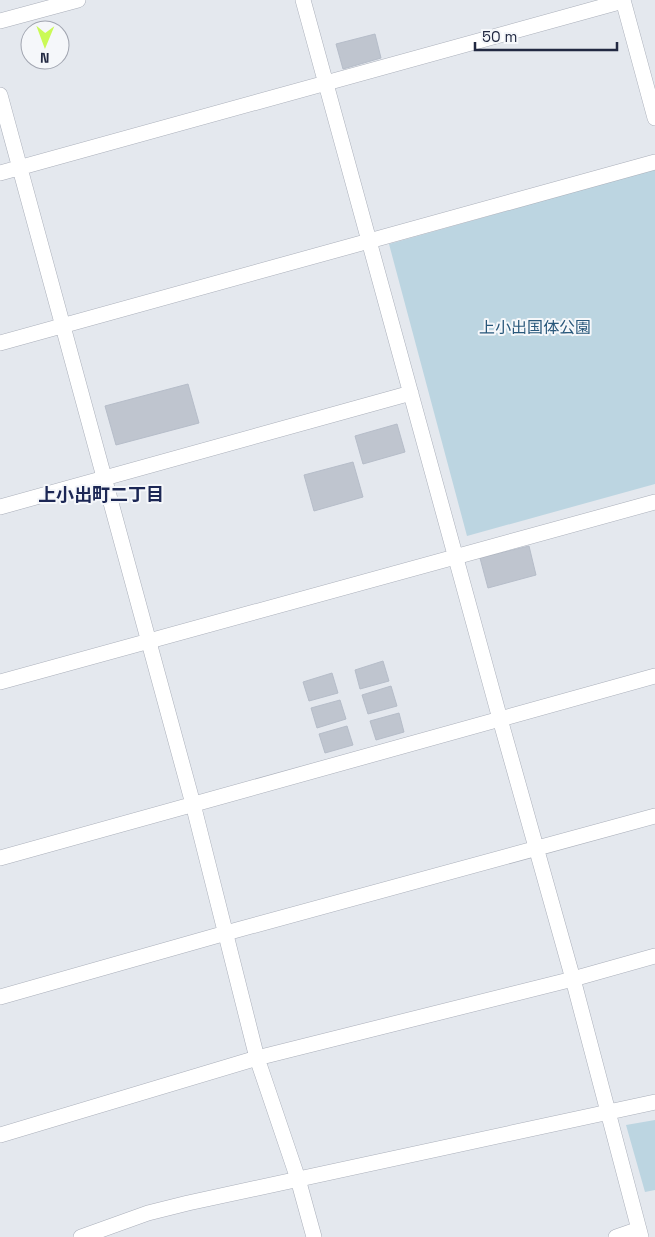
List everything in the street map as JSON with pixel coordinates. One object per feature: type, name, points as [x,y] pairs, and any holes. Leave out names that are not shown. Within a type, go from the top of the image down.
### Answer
[{"type":"street","points":[[0,21],[78,0]]},
{"type":"street","points":[[303,0],[573,979],[640,1233],[616,1237]]},
{"type":"street","points":[[0,174],[623,0],[648,60],[655,118]]},
{"type":"street","points":[[0,95],[193,804],[258,1058],[298,1179],[314,1237]]},
{"type":"street","points":[[0,343],[655,162]]},
{"type":"street","points":[[0,507],[411,393]]},
{"type":"street","points":[[0,682],[655,502]]},
{"type":"street","points":[[0,858],[655,676]]},
{"type":"street","points":[[0,997],[655,816]]},
{"type":"street","points":[[0,1135],[258,1058],[573,979],[655,956]]},
{"type":"street","points":[[81,1237],[148,1213],[655,1102]]},
{"type":"green space","name":"上小出国体公園","points":[[655,169],[655,484],[467,536],[389,244]]},
{"type":"green space","points":[[655,1120],[655,1190],[645,1192],[626,1125]]},
{"type":"building","points":[[375,34],[381,58],[343,69],[336,44]]},
{"type":"building","points":[[188,384],[199,423],[116,445],[105,406]]},
{"type":"building","points":[[397,424],[405,452],[363,464],[355,436]]},
{"type":"building","points":[[353,462],[363,497],[314,511],[304,475]]},
{"type":"building","points":[[529,546],[536,575],[488,588],[480,558]]},
{"type":"building","points":[[383,661],[389,681],[360,689],[355,670]]},
{"type":"building","points":[[332,673],[338,693],[309,701],[303,682]]},
{"type":"building","points":[[391,686],[397,706],[368,714],[362,695]]},
{"type":"building","points":[[340,700],[346,719],[317,728],[311,708]]},
{"type":"building","points":[[399,713],[404,732],[376,740],[370,721]]},
{"type":"building","points":[[347,726],[353,745],[325,753],[319,734]]},
{"type":"district","name":"上小出町二丁目","points":[[101,495]]}]
